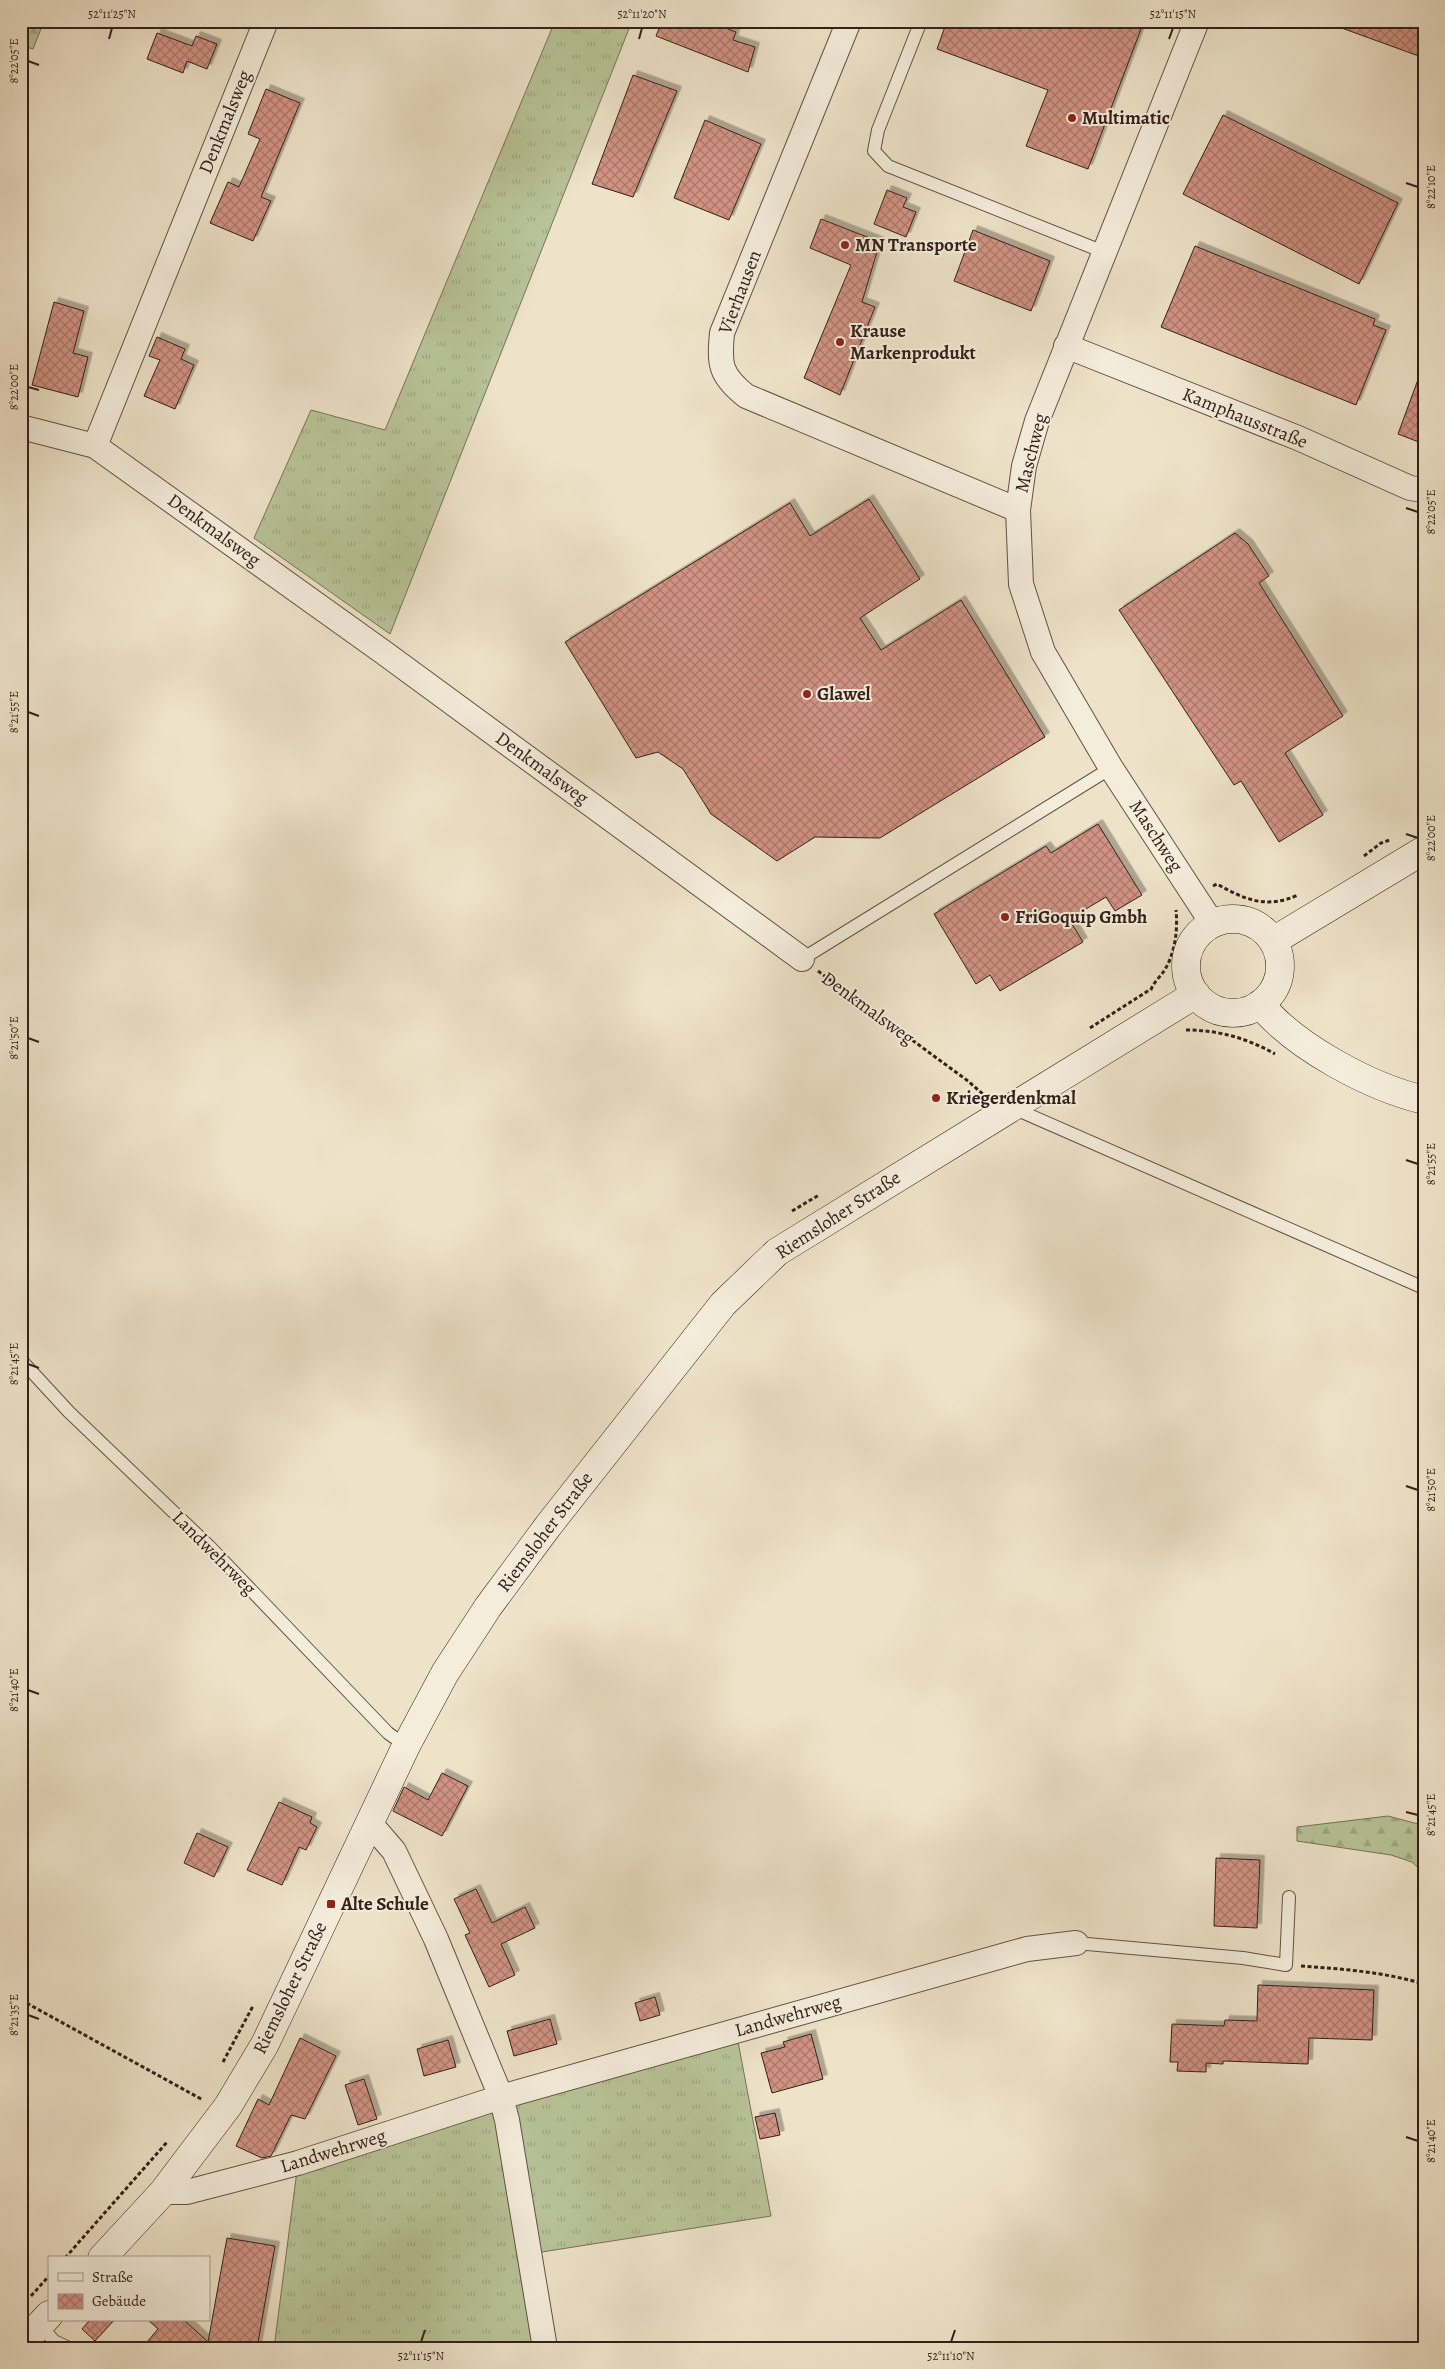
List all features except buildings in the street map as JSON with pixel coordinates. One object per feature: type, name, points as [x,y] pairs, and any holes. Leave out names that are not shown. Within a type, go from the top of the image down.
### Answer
[{"type":"main road","points":[[1273,941],[1424,850]]},
{"type":"main road","points":[[1226,919],[1239,919],[1252,923],[1264,930],[1273,941],[1279,954],[1280,968],[1277,982],[1270,994],[1260,1004],[1247,1010],[1233,1012],[1219,1010],[1206,1004],[1196,994],[1189,982],[1186,968],[1188,955],[1193,942],[1201,931],[1212,923],[1226,919]]},
{"type":"main road","name":"Riemsloher Straße","points":[[104,2256],[163,2192],[228,2106],[266,2044],[369,1822],[406,1746],[445,1673],[488,1607],[548,1526],[723,1304],[777,1252],[1196,994]]},
{"type":"main road","points":[[1260,1004],[1273,1020],[1318,1052],[1362,1078],[1424,1100]]},
{"type":"main road","points":[[21,2345],[38,2314]]},
{"type":"street","name":"Denkmalsweg","points":[[95,446],[266,21]]},
{"type":"street","name":"Vierhausen","points":[[849,21],[722,333],[720,359],[729,382],[746,396],[1018,510]]},
{"type":"street","name":"Maschweg","points":[[1197,21],[1037,421],[1024,466],[1018,510],[1022,584],[1043,652],[1111,768],[1212,923]]},
{"type":"street","name":"Kamphausstraße","points":[[1066,346],[1298,438],[1410,488],[1424,490]]},
{"type":"street","name":"Denkmalsweg","points":[[21,427],[95,446],[367,640],[802,959]]},
{"type":"street","points":[[369,1822],[394,1851],[436,1939],[501,2097],[507,2120],[545,2348]]},
{"type":"street","name":"Landwehrweg","points":[[163,2192],[187,2192],[298,2163],[501,2097],[1027,1949],[1076,1943]]},
{"type":"lane","points":[[921,21],[878,130],[874,151],[888,166],[1104,252]]},
{"type":"lane","points":[[802,959],[1111,768]]},
{"type":"lane","points":[[1010,1107],[1045,1124],[1424,1288]]},
{"type":"lane","name":"Landwehrweg","points":[[21,1360],[69,1412],[209,1546],[388,1733],[406,1746]]},
{"type":"lane","points":[[1076,1943],[1243,1958],[1286,1965],[1289,1897]]},
{"type":"lane","points":[[38,2314],[54,2341],[69,2348]]},
{"type":"path","points":[[1359,860],[1381,843],[1394,839]]},
{"type":"path","points":[[1283,1059],[1244,1039],[1200,1030],[1178,1030],[1151,988],[1165,969],[1174,946],[1178,923],[1176,906],[1217,884],[1237,896],[1258,902],[1283,902],[1305,892]]},
{"type":"path","name":"Denkmalsweg","points":[[802,959],[968,1080],[985,1096]]},
{"type":"path","points":[[1286,1965],[1346,1969],[1404,1978],[1424,1984]]},
{"type":"path","points":[[21,2000],[203,2100],[228,2106]]},
{"type":"path","points":[[38,2314],[48,2279]]},
{"type":"green space","points":[[21,21],[44,21],[33,49],[21,45]]},
{"type":"green space","points":[[555,21],[632,21],[390,634],[254,538],[311,410],[385,430]]},
{"type":"green space","points":[[1424,1815],[1424,1873],[1412,1862],[1391,1855],[1297,1841],[1297,1827],[1388,1816],[1418,1824]]},
{"type":"green space","points":[[736,2031],[771,2216],[529,2254],[545,2348],[274,2348],[298,2163]]},
{"type":"place","name":"Multimatic","points":[[1072,118]]},
{"type":"place","name":"MN Transporte","points":[[845,245]]},
{"type":"place","name":"Krause Markenprodukt","points":[[840,342]]},
{"type":"place","name":"Glawel","points":[[807,694]]},
{"type":"place","name":"FriGoquip Gmbh","points":[[1005,917]]},
{"type":"place","name":"Kriegerdenkmal","points":[[936,1098]]},
{"type":"place","name":"Alte Schule","points":[[331,1904]]}]
